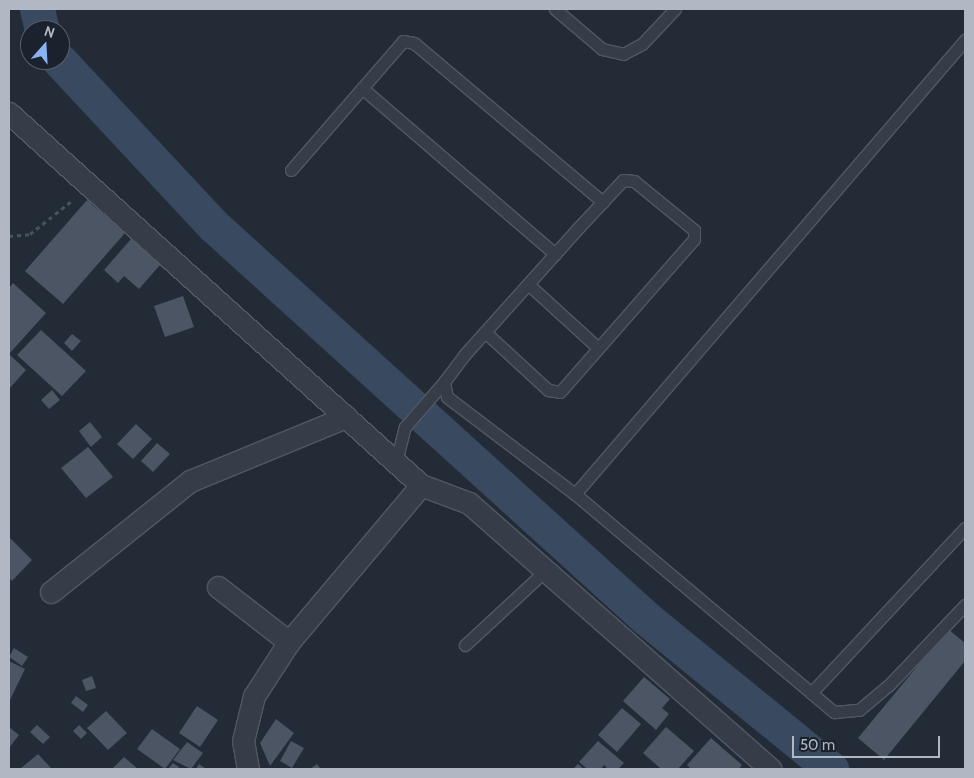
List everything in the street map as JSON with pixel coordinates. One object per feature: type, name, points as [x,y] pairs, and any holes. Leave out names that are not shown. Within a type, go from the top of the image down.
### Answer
[{"type":"street","points":[[10,117],[422,485],[469,503],[545,572],[771,769]]},
{"type":"street","points":[[51,592],[190,481],[346,417]]},
{"type":"street","points":[[248,769],[243,741],[254,696],[289,642],[422,485]]},
{"type":"street","points":[[218,587],[289,642]]},
{"type":"lane","points":[[555,9],[602,49],[623,54],[642,44],[675,9]]},
{"type":"lane","points":[[575,494],[965,40]]},
{"type":"lane","points":[[291,170],[403,41],[414,43],[603,202]]},
{"type":"lane","points":[[362,88],[555,254]]},
{"type":"lane","points":[[396,462],[405,427],[410,420],[435,393],[485,332],[623,180],[634,181],[694,230],[694,239],[560,392],[548,390],[485,332]]},
{"type":"lane","points":[[528,284],[598,348]]},
{"type":"lane","points":[[444,382],[447,397],[575,494],[834,712],[859,710],[888,686],[965,604]]},
{"type":"lane","points":[[812,693],[965,528]]},
{"type":"lane","points":[[465,645],[545,572]]},
{"type":"path","points":[[9,236],[30,234],[79,196],[96,194]]},
{"type":"building","points":[[87,200],[125,233],[63,304],[25,271]]},
{"type":"building","points":[[131,239],[161,264],[139,289],[124,276],[118,283],[104,270]]},
{"type":"building","points":[[13,283],[46,313],[9,354],[9,288]]},
{"type":"building","points":[[183,296],[194,327],[165,337],[154,306]]},
{"type":"building","points":[[41,330],[86,371],[62,396],[17,355]]},
{"type":"building","points":[[72,334],[81,341],[72,351],[64,343]]},
{"type":"building","points":[[10,355],[26,370],[9,389],[9,357]]},
{"type":"building","points":[[52,390],[60,400],[49,409],[41,400]]},
{"type":"building","points":[[90,422],[102,437],[91,447],[79,431]]},
{"type":"building","points":[[136,424],[152,439],[133,459],[117,444]]},
{"type":"building","points":[[157,443],[170,454],[153,472],[141,461]]},
{"type":"building","points":[[88,447],[113,477],[86,498],[61,468]]},
{"type":"building","points":[[9,537],[32,560],[12,581],[9,578]]},
{"type":"building","points":[[948,629],[965,643],[965,661],[884,760],[858,738]]},
{"type":"building","points":[[14,648],[28,657],[22,666],[9,657]]},
{"type":"building","points":[[9,661],[25,669],[9,702]]},
{"type":"building","points":[[92,676],[96,688],[86,691],[82,680]]},
{"type":"building","points":[[644,677],[670,699],[662,708],[669,714],[656,730],[623,701]]},
{"type":"building","points":[[76,696],[88,705],[83,712],[71,703]]},
{"type":"building","points":[[197,706],[218,720],[200,747],[179,733]]},
{"type":"building","points":[[622,708],[641,724],[617,752],[598,735]]},
{"type":"building","points":[[106,711],[127,733],[108,750],[87,728]]},
{"type":"building","points":[[276,719],[294,733],[270,766],[260,743]]},
{"type":"building","points":[[37,725],[50,737],[43,744],[30,732]]},
{"type":"building","points":[[79,725],[87,733],[81,739],[73,731]]},
{"type":"building","points":[[9,727],[19,735],[9,748]]},
{"type":"building","points":[[666,727],[694,751],[678,769],[661,769],[643,753]]},
{"type":"building","points":[[152,729],[180,749],[165,769],[137,749]]},
{"type":"building","points":[[711,738],[742,765],[739,769],[691,769],[687,765]]},
{"type":"building","points":[[291,741],[304,748],[292,768],[280,761]]},
{"type":"building","points":[[598,741],[624,763],[618,769],[608,769],[604,765],[601,769],[587,769],[579,762]]},
{"type":"building","points":[[187,742],[203,753],[191,769],[173,760]]},
{"type":"building","points":[[38,754],[52,769],[20,769]]},
{"type":"building","points":[[124,757],[138,769],[112,769]]},
{"type":"building","points":[[173,763],[179,767],[178,769],[168,769]]},
{"type":"building","points":[[199,764],[206,769],[196,769]]},
{"type":"building","points":[[317,764],[321,769],[310,769]]},
{"type":"building","points":[[578,764],[584,769],[573,769]]},
{"type":"waterway","points":[[37,9],[40,20]]},
{"type":"waterway","points":[[68,70],[214,226],[646,618],[831,769]]}]
